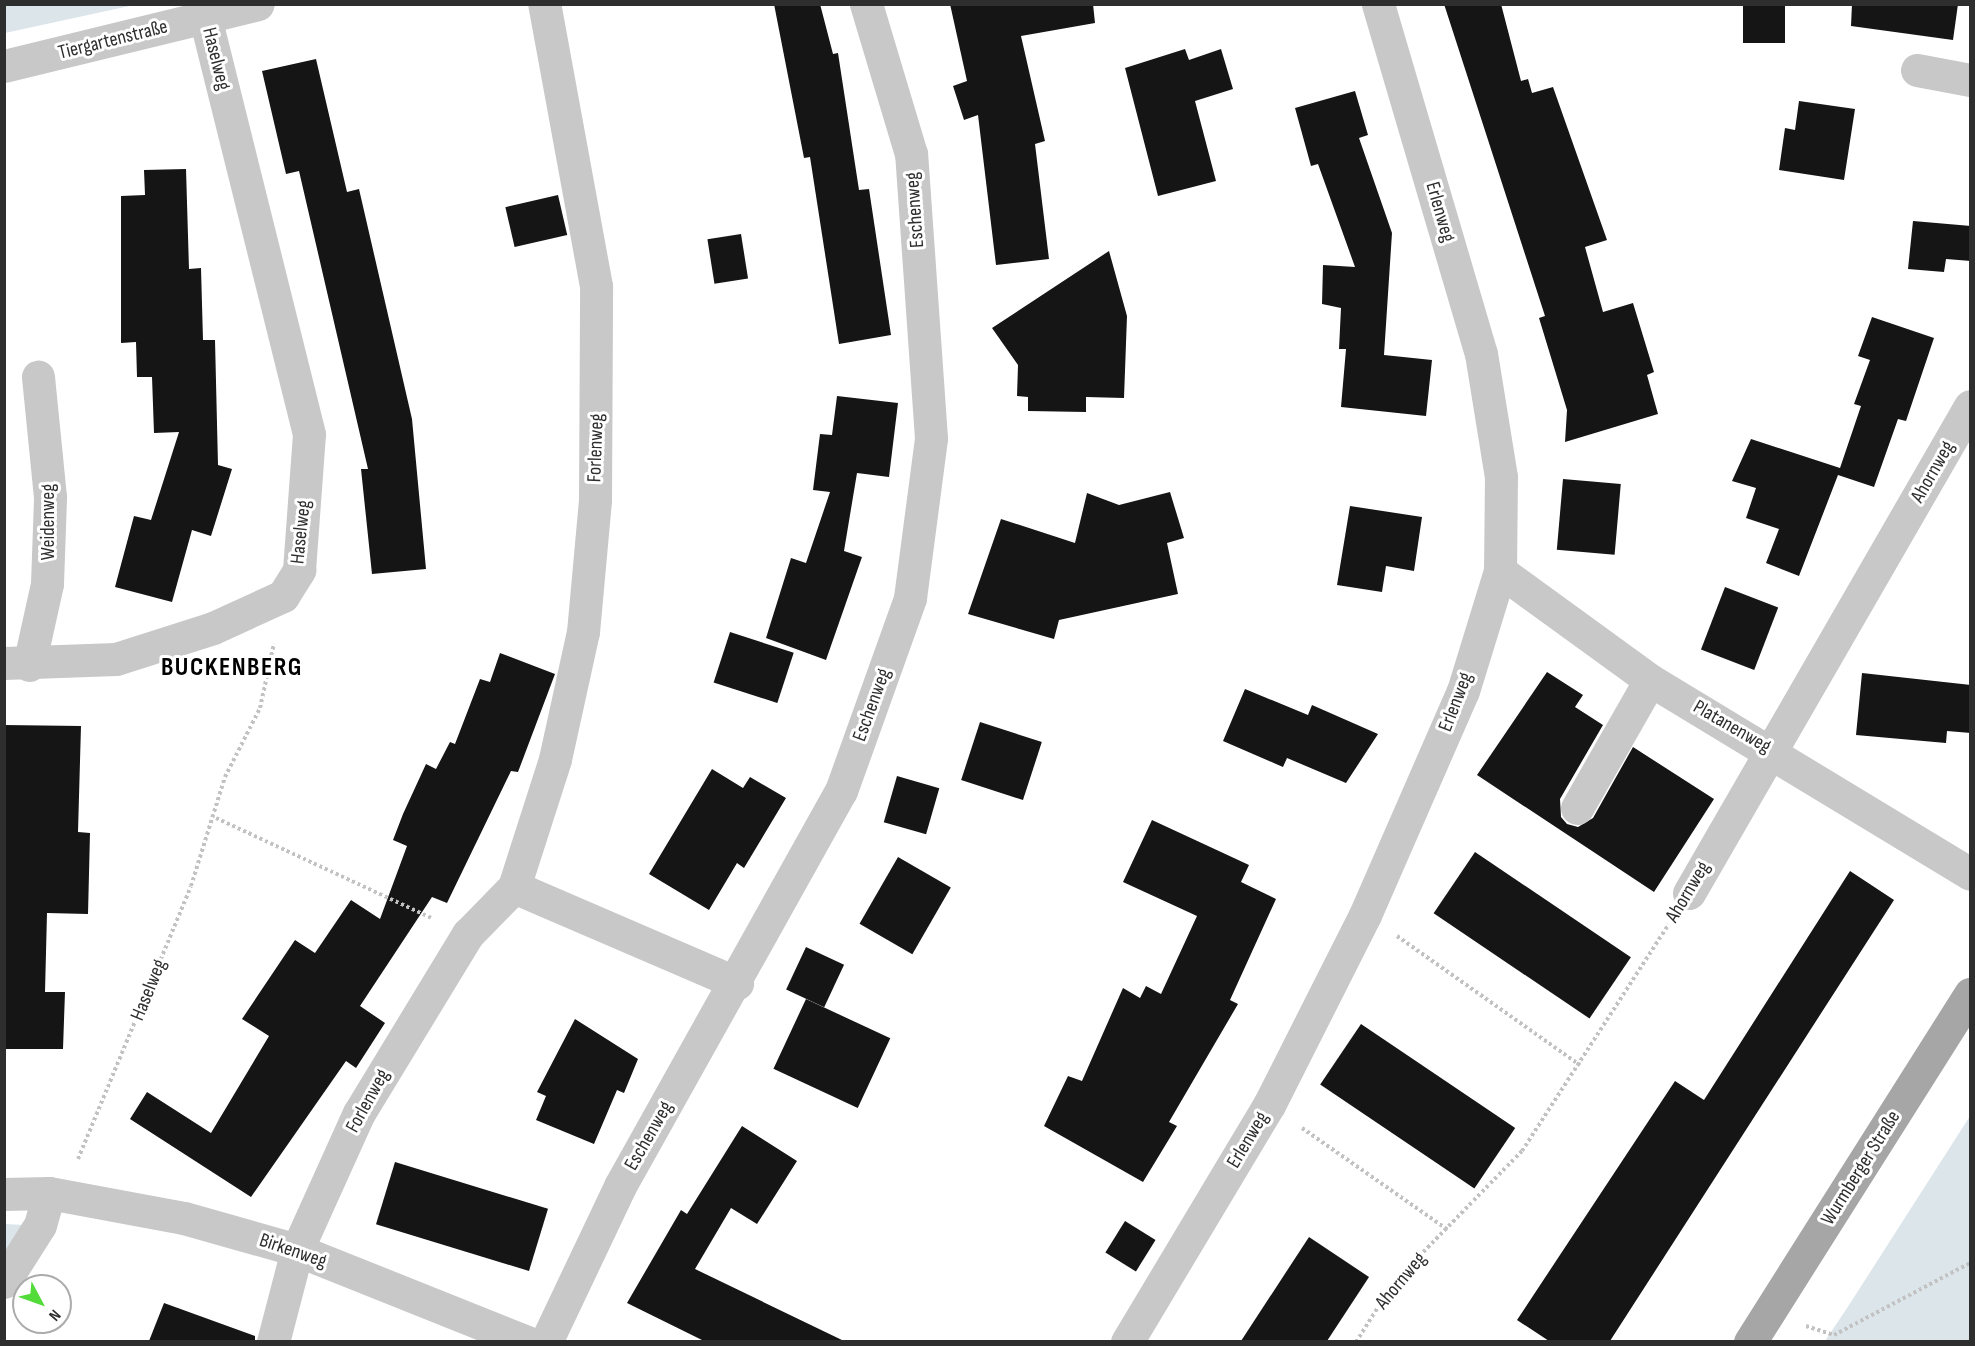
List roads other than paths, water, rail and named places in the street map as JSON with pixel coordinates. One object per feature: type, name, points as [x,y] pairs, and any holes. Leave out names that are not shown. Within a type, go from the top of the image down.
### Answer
[{"type":"main road","name":"Wurmberger Straße","points":[[1750,1341],[1971,994]]},
{"type":"street","name":"Tiergartenstraße","points":[[4,66],[258,4]]},
{"type":"street","name":"Forlenweg","points":[[273,1341],[297,1250],[359,1113],[468,934],[514,887],[555,759],[583,632],[595,489],[596,286],[544,4]]},
{"type":"street","name":"Eschenweg","points":[[546,1341],[620,1186],[737,983],[841,791],[910,598],[931,438],[911,154],[866,4]]},
{"type":"street","name":"Erlenweg","points":[[1127,1341],[1269,1105],[1365,915],[1463,691],[1500,571],[1501,477],[1481,354],[1377,4]]},
{"type":"street","name":"Haselweg","points":[[205,17],[309,434],[299,570],[283,596]]},
{"type":"street","points":[[1917,70],[1971,80]]},
{"type":"street","name":"Weidenweg","points":[[38,377],[50,497],[47,584],[17,664],[116,659],[213,628],[283,596]]},
{"type":"street","name":"Ahornweg","points":[[1689,893],[1971,406]]},
{"type":"street","name":"Platanenweg","points":[[1500,571],[1650,680],[1773,750],[1971,874]]},
{"type":"street","points":[[1577,808],[1650,680]]},
{"type":"street","points":[[514,887],[737,983]]},
{"type":"street","name":"Birkenweg","points":[[4,1194],[56,1194],[184,1218],[297,1250],[526,1341]]},
{"type":"street","points":[[4,1282],[40,1226],[56,1194]]},
{"type":"district","name":"BUCKENBERG","points":[[232,668]]}]
